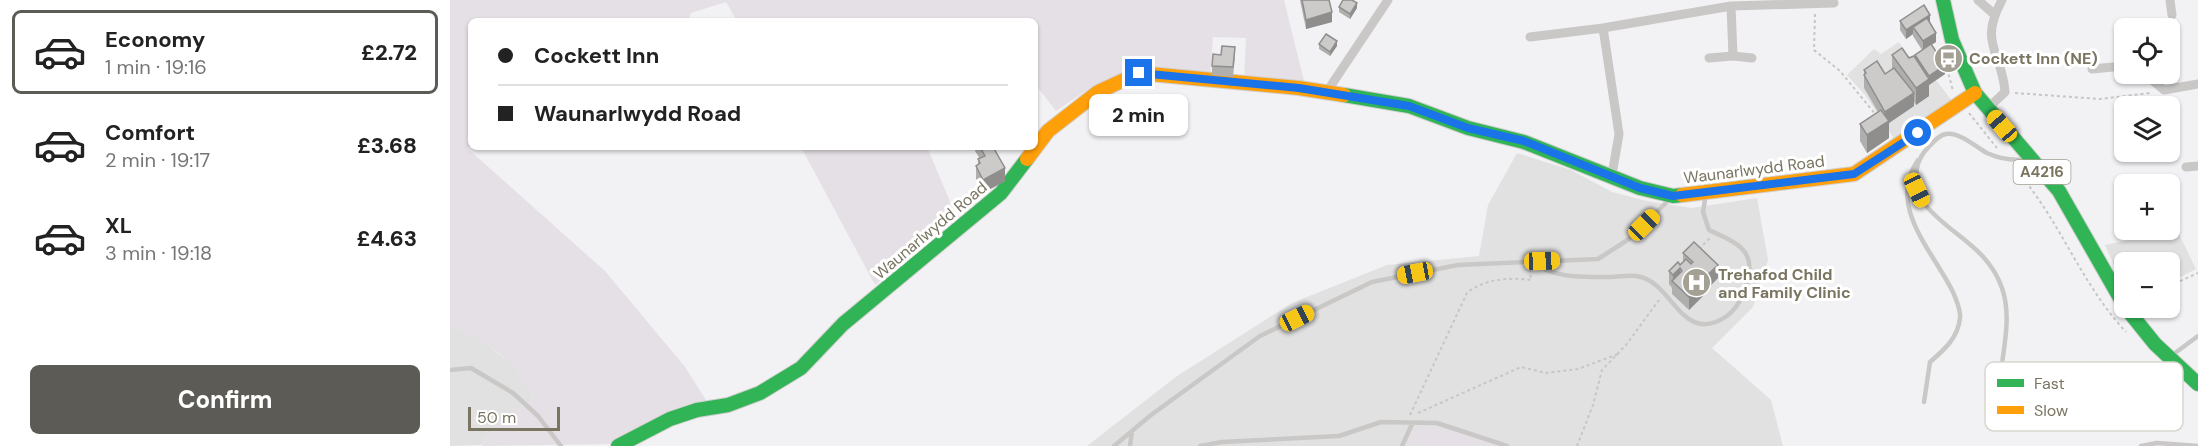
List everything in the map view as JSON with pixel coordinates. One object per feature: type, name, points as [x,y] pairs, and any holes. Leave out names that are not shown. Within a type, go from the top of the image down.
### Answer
[{"type":"street","points":[[1326,93],[1388,0]]},
{"type":"street","name":"A4216","points":[[1943,0],[1952,40],[1976,93],[1987,109],[2059,191],[2114,288]]},
{"type":"street","points":[[1978,0],[1994,14]]},
{"type":"street","points":[[1987,109],[2006,92],[1990,32],[1994,14],[2002,0]]},
{"type":"street","points":[[2170,0],[2172,15]]},
{"type":"street","points":[[1530,37],[1603,28],[1731,6],[1834,3]]},
{"type":"street","points":[[1731,6],[1733,56]]},
{"type":"street","points":[[1603,28],[1619,134],[1612,175]]},
{"type":"street","points":[[1709,58],[1733,56],[1752,58]]},
{"type":"street","points":[[2092,69],[2114,67]]},
{"type":"street","name":"Waunarlwydd Road","points":[[1038,144],[1048,131],[1098,92],[1139,73],[1326,93],[1409,106],[1468,128],[1524,141],[1640,188],[1673,196],[1854,174],[1889,153],[1976,93]]},
{"type":"street","points":[[2157,84],[2164,90],[2198,84]]},
{"type":"street","name":"Waunarlwydd Road","points":[[618,446],[670,419],[697,410],[728,405],[760,393],[801,368],[843,324],[1001,193],[1034,150]]},
{"type":"street","points":[[2186,167],[2198,166]]},
{"type":"street","name":"A4216","points":[[2135,318],[2174,362]]},
{"type":"street","name":"A4216","points":[[2183,370],[2198,384]]},
{"type":"lane","points":[[1924,402],[1930,362],[1948,346],[1959,328],[1961,315],[1949,286],[1912,224],[1907,195],[1909,178],[1921,156],[1938,137],[1946,134],[1962,138],[1989,154],[2005,159],[2031,159]]},
{"type":"lane","points":[[1921,156],[1916,179],[1923,201],[1982,255],[2002,288],[2006,326],[2002,362]]},
{"type":"lane","points":[[1542,261],[1546,270],[1553,273],[1587,277],[1638,276],[1649,279],[1689,320],[1700,324],[1719,321],[1731,313],[1744,291],[1750,264],[1745,252],[1737,244],[1709,230],[1703,212],[1706,192]]},
{"type":"lane","points":[[1114,446],[1260,336],[1372,282],[1458,265],[1598,259],[1629,239],[1673,196]]},
{"type":"lane","points":[[2169,357],[2198,336]]},
{"type":"lane","points":[[450,370],[471,368],[513,393],[538,416],[561,446]]},
{"type":"lane","points":[[1200,446],[1222,442],[1339,436],[1381,422],[1437,423],[1507,446]]},
{"type":"lane","points":[[1402,446],[1412,424]]},
{"type":"lane","points":[[1130,446],[1132,431]]},
{"type":"lane","points":[[2141,446],[2157,443],[2198,446]]},
{"type":"path","points":[[1815,3],[1814,50],[1840,71],[1879,120]]},
{"type":"path","points":[[1943,56],[1950,86],[1961,103],[2041,204],[2108,311],[2130,335]]},
{"type":"path","points":[[2006,92],[2100,99],[2133,97],[2164,90]]},
{"type":"path","points":[[1696,252],[1713,232]]},
{"type":"path","points":[[2180,281],[2198,273]]},
{"type":"path","points":[[1531,280],[1490,282],[1476,286],[1467,293],[1409,417],[1521,367],[1535,368],[1546,373],[1578,369],[1618,354]]},
{"type":"path","points":[[1577,446],[1593,405],[1602,369],[1618,354],[1663,295]]},
{"type":"shaded area","points":[[450,0],[1284,0],[1305,85],[1244,81],[1246,38],[1213,37],[1210,76],[1139,71],[1096,84],[1056,111],[1038,88],[1038,18],[735,18],[726,2],[691,13],[689,18],[468,18],[468,150],[605,271],[685,367],[706,400],[670,413],[624,439],[609,444],[482,446],[485,437],[492,433],[504,417],[534,397],[517,372],[499,354],[478,339],[450,326]]},
{"type":"shaded area","points":[[1899,42],[1908,57],[1916,54],[1956,106],[1899,146],[1865,95],[1847,75],[1874,49],[1881,54]]},
{"type":"shaded area","points":[[803,150],[928,150],[957,218],[875,285]]},
{"type":"shaded area","points":[[1517,153],[1571,170],[1612,192],[1647,201],[1692,208],[1757,198],[1768,260],[1753,307],[1712,348],[1771,400],[1783,446],[1087,446],[1177,376],[1292,303],[1387,265],[1479,256],[1488,205]]},
{"type":"shaded area","points":[[2180,236],[2196,269],[2180,277],[2180,252],[2114,252],[2114,265],[2105,245],[2129,240],[2180,240]]},
{"type":"shaded area","points":[[450,326],[480,338],[515,368],[534,397],[520,410],[501,420],[494,433],[485,437],[482,445],[450,446]]},
{"type":"shaded area","points":[[1423,427],[1442,428],[1498,446],[1406,446],[1414,431]]},
{"type":"building","points":[[1302,0],[1329,0],[1332,12],[1306,20]]},
{"type":"building","points":[[1343,0],[1352,0],[1357,3],[1350,14],[1339,7]]},
{"type":"building","points":[[1924,5],[1930,15],[1906,30],[1900,21]]},
{"type":"building","points":[[1927,18],[1936,33],[1923,41],[1913,27]]},
{"type":"building","points":[[1326,34],[1337,41],[1330,52],[1319,44]]},
{"type":"building","points":[[1931,44],[1945,65],[1929,76],[1915,55]]},
{"type":"building","points":[[1222,46],[1235,47],[1233,67],[1212,66],[1213,54],[1221,55]]},
{"type":"building","points":[[1902,48],[1909,58],[1914,56],[1929,79],[1916,88],[1892,55]]},
{"type":"building","points":[[1877,61],[1885,74],[1894,68],[1914,93],[1885,112],[1864,75],[1866,73],[1864,70]]},
{"type":"building","points":[[1881,110],[1889,121],[1867,135],[1860,124]]},
{"type":"building","points":[[982,150],[995,150],[1005,168],[983,180],[976,166],[980,163],[978,159],[985,156]]},
{"type":"building","points":[[1694,242],[1718,265],[1689,297],[1672,281],[1682,271],[1680,268],[1673,275],[1669,271],[1678,262],[1680,265],[1686,259],[1691,264],[1693,262],[1683,253]]},
{"type":"traffic: fast","points":[[1943,0],[1952,40],[1975,93],[2059,191],[2114,287]]},
{"type":"traffic: fast","points":[[1344,95],[1409,106],[1468,128],[1524,142],[1640,188],[1673,196],[1682,195]]},
{"type":"traffic: fast","points":[[618,446],[670,419],[697,410],[728,405],[760,393],[801,368],[843,324],[1001,193],[1027,159]]},
{"type":"traffic: fast","points":[[2134,318],[2155,344],[2174,362]]},
{"type":"traffic: fast","points":[[2183,370],[2198,384]]},
{"type":"traffic: slow","points":[[1038,144],[1048,131],[1098,92],[1139,73],[1299,88],[1344,95]]},
{"type":"traffic: slow","points":[[1682,195],[1854,174],[1975,93]]},
{"type":"traffic: slow","points":[[1027,159],[1034,150]]},
{"type":"place","name":"Cockett Inn (NE)","points":[[1948,58]]},
{"type":"place","name":"Trehafod Child and Family Clinic","points":[[1697,283]]},
{"type":"route","points":[[1139,73],[1299,88],[1409,106],[1468,128],[1524,141],[1640,188],[1673,196],[1854,174],[1918,133]]}]
